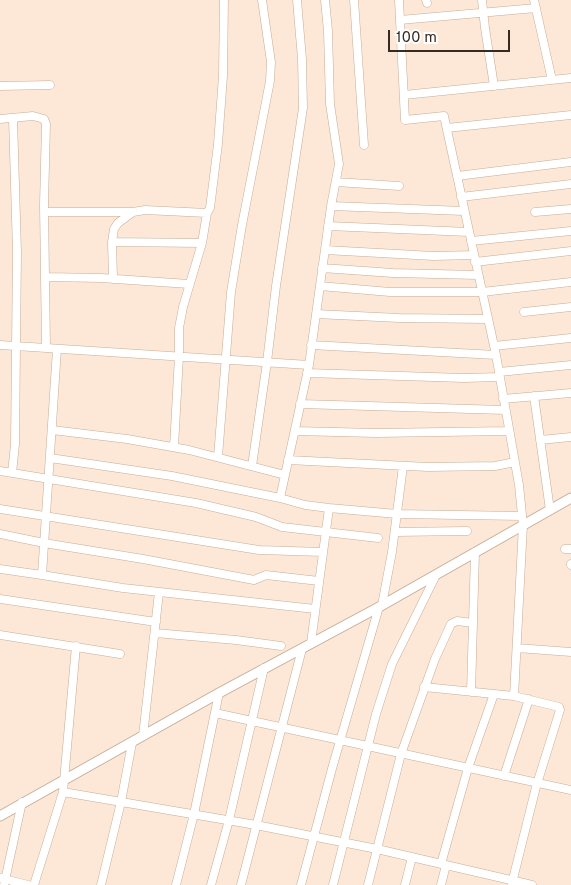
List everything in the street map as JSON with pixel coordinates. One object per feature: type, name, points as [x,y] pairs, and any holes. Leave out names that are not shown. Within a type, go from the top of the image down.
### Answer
[{"type":"street","points":[[174,447],[179,328],[189,284],[202,242],[206,213],[210,208],[218,144],[224,0]]},
{"type":"street","points":[[218,457],[231,292],[270,81],[271,62],[262,0]]},
{"type":"street","points":[[252,466],[302,108],[302,59],[297,0]]},
{"type":"street","points":[[280,498],[307,373],[331,206],[339,164],[330,104],[328,31],[325,0]]},
{"type":"street","points":[[354,0],[364,145]]},
{"type":"street","points":[[399,0],[406,120],[444,116],[496,355],[509,431],[523,520],[514,696]]},
{"type":"street","points":[[482,0],[494,86]]},
{"type":"street","points":[[400,20],[484,12],[535,4],[552,80]]},
{"type":"street","points":[[404,95],[571,78]]},
{"type":"street","points":[[0,86],[50,85]]},
{"type":"street","points":[[447,128],[571,115]]},
{"type":"street","points":[[0,119],[40,117],[44,119],[46,124],[44,212],[46,348]]},
{"type":"street","points":[[12,473],[15,444],[17,252],[13,118]]},
{"type":"street","points":[[457,176],[571,162]]},
{"type":"street","points":[[336,182],[399,186]]},
{"type":"street","points":[[461,197],[571,184]]},
{"type":"street","points":[[331,206],[464,211]]},
{"type":"street","points":[[535,212],[571,209]]},
{"type":"street","points":[[44,212],[133,212],[145,210],[206,213]]},
{"type":"street","points":[[113,279],[112,242],[114,229],[118,223],[133,212]]},
{"type":"street","points":[[328,226],[469,232]]},
{"type":"street","points":[[471,242],[571,231]]},
{"type":"street","points":[[112,242],[202,242]]},
{"type":"street","points":[[325,250],[475,258],[571,251]]},
{"type":"street","points":[[322,268],[478,275]]},
{"type":"street","points":[[46,277],[189,284]]},
{"type":"street","points":[[320,286],[390,292],[482,292],[571,282]]},
{"type":"street","points":[[524,312],[571,307]]},
{"type":"street","points":[[316,314],[399,318],[488,319]]},
{"type":"street","points":[[494,346],[571,338]]},
{"type":"street","points":[[0,345],[308,365]]},
{"type":"street","points":[[311,345],[496,355]]},
{"type":"street","points":[[42,575],[57,348]]},
{"type":"street","points":[[307,373],[455,378],[571,365]]},
{"type":"street","points":[[503,399],[571,392]]},
{"type":"street","points":[[534,396],[550,510]]},
{"type":"street","points":[[300,404],[505,410]]},
{"type":"street","points":[[52,430],[174,447],[285,475]]},
{"type":"street","points":[[294,431],[376,433],[509,431]]},
{"type":"street","points":[[540,440],[571,437]]},
{"type":"street","points":[[50,458],[172,476],[280,498],[305,505],[397,514],[523,520]]},
{"type":"street","points":[[288,460],[471,468],[514,462]]},
{"type":"street","points":[[301,885],[340,741],[381,606],[395,532],[403,466]]},
{"type":"street","points":[[0,471],[196,504],[256,517],[282,528],[378,538]]},
{"type":"street","points":[[0,816],[264,668],[381,606],[475,552],[523,520],[550,510],[571,498]]},
{"type":"street","points":[[311,644],[329,508]]},
{"type":"street","points":[[0,510],[259,550],[323,552]]},
{"type":"street","points":[[395,532],[467,531]]},
{"type":"street","points":[[0,534],[44,544],[143,559],[254,580],[266,575],[319,582]]},
{"type":"street","points":[[471,692],[475,552]]},
{"type":"street","points":[[0,569],[123,588],[316,609]]},
{"type":"street","points":[[333,885],[376,714],[392,664],[436,574]]},
{"type":"street","points":[[143,736],[159,592]]},
{"type":"street","points":[[0,599],[156,622]]},
{"type":"street","points":[[368,885],[401,754],[434,659],[451,624],[456,621],[473,623]]},
{"type":"street","points":[[155,633],[282,646]]},
{"type":"street","points":[[0,638],[76,646],[120,654]]},
{"type":"street","points":[[34,885],[63,792],[76,646]]},
{"type":"street","points":[[517,648],[571,652]]},
{"type":"street","points":[[241,885],[302,649]]},
{"type":"street","points":[[211,885],[229,820],[264,668]]},
{"type":"street","points":[[424,687],[514,696],[560,708],[512,883]]},
{"type":"street","points":[[176,885],[194,814],[219,693]]},
{"type":"street","points":[[441,885],[444,865],[468,768],[494,694]]},
{"type":"street","points":[[504,776],[529,699]]},
{"type":"street","points":[[215,713],[571,790]]},
{"type":"street","points":[[101,885],[121,802],[132,743]]},
{"type":"street","points":[[63,792],[314,836],[412,857],[512,883],[532,885]]},
{"type":"street","points":[[22,802],[3,881],[28,885]]},
{"type":"street","points":[[405,885],[412,857]]}]
